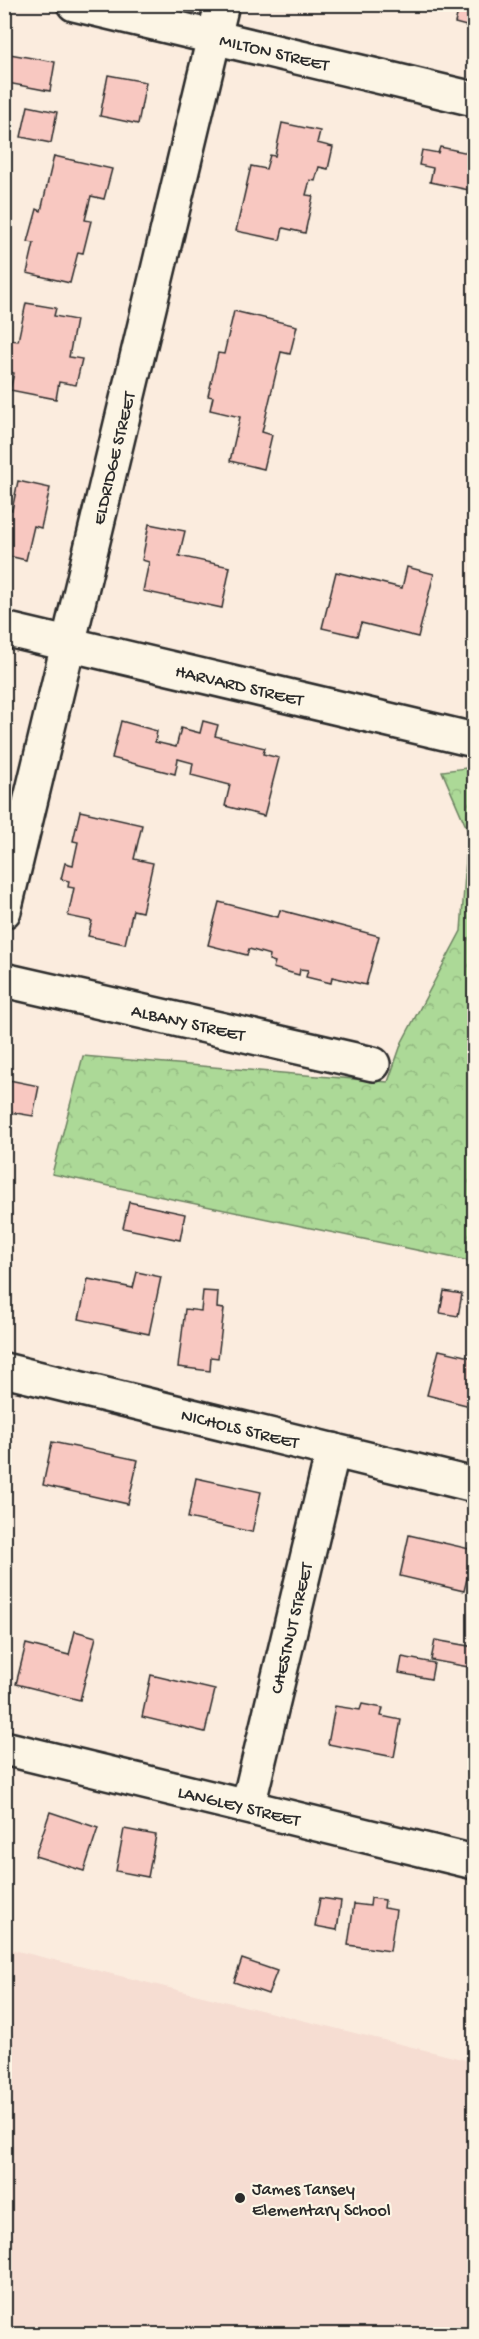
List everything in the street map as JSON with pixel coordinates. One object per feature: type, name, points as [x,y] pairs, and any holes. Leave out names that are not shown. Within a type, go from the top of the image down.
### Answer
[{"type":"street","name":"MILTON STREET","points":[[74,4],[474,99]]},
{"type":"street","name":"ELDRIDGE STREET","points":[[4,911],[222,4]]},
{"type":"street","name":"HARVARD STREET","points":[[4,629],[474,740]]},
{"type":"street","name":"ALBANY STREET","points":[[4,980],[374,1064]]},
{"type":"street","name":"NICHOLS STREET","points":[[4,1370],[474,1485]]},
{"type":"street","name":"CHESTNUT STREET","points":[[248,1806],[333,1450]]},
{"type":"street","name":"LANGLEY STREET","points":[[4,1748],[474,1862]]},
{"type":"shaded area","name":"James Tansey Elementary School","points":[[5,1948],[474,2062],[474,2334],[5,2334]]},
{"type":"green space","points":[[474,767],[474,1262],[52,1174],[83,1056],[388,1082],[402,1042],[461,931],[468,831],[442,771]]},
{"type":"building","points":[[460,4],[474,4],[474,28],[455,23]]},
{"type":"building","points":[[4,53],[55,62],[50,91],[8,83],[4,100]]},
{"type":"building","points":[[108,75],[146,82],[138,124],[100,116]]},
{"type":"building","points":[[28,106],[57,112],[51,143],[21,137]]},
{"type":"building","points":[[282,123],[320,131],[317,143],[333,147],[328,169],[319,167],[315,181],[310,180],[306,195],[313,196],[305,233],[283,228],[280,240],[236,231],[251,166],[266,169],[270,155],[275,156]]},
{"type":"building","points":[[440,147],[474,154],[474,191],[430,182],[433,168],[419,165],[422,150],[438,153]]},
{"type":"building","points":[[54,156],[112,169],[104,199],[91,196],[85,220],[91,221],[83,253],[78,252],[70,283],[27,273],[34,243],[28,242],[37,209],[41,211]]},
{"type":"building","points":[[26,303],[56,308],[54,316],[76,320],[69,357],[82,359],[76,385],[59,382],[56,399],[10,390],[14,373],[4,371],[4,339],[18,341]]},
{"type":"building","points":[[234,311],[297,326],[290,354],[281,352],[262,432],[272,435],[264,469],[230,461],[240,417],[210,410],[213,397],[208,396],[218,353],[224,354]]},
{"type":"building","points":[[18,481],[50,488],[41,528],[34,526],[26,560],[4,555],[4,508],[12,510]]},
{"type":"building","points":[[149,524],[185,531],[179,556],[230,567],[222,608],[143,591],[149,562],[142,560]]},
{"type":"building","points":[[407,567],[434,574],[418,637],[361,623],[357,636],[322,628],[336,572],[402,588]]},
{"type":"building","points":[[121,721],[157,731],[155,742],[176,747],[181,728],[200,733],[203,721],[218,725],[215,736],[265,748],[263,754],[279,758],[264,816],[225,806],[230,785],[191,775],[193,763],[178,759],[175,774],[112,758]]},
{"type":"building","points":[[80,811],[142,825],[134,859],[153,863],[142,912],[133,910],[125,944],[88,936],[92,921],[68,916],[74,888],[68,887],[69,881],[61,879],[65,863],[73,865],[78,842],[73,841]]},
{"type":"building","points":[[219,902],[278,917],[280,910],[379,936],[366,985],[332,977],[331,983],[306,977],[308,970],[300,969],[299,975],[273,968],[275,962],[269,960],[270,955],[249,949],[247,955],[208,945]]},
{"type":"building","points":[[4,1079],[39,1086],[33,1116],[4,1111]]},
{"type":"building","points":[[129,1202],[185,1214],[180,1240],[123,1228]]},
{"type":"building","points":[[137,1272],[161,1277],[149,1334],[79,1319],[88,1279],[133,1288]]},
{"type":"building","points":[[203,1291],[218,1292],[217,1308],[224,1309],[218,1358],[211,1357],[210,1371],[178,1367],[185,1309],[201,1311]]},
{"type":"building","points":[[444,1291],[462,1294],[458,1316],[440,1313]]},
{"type":"building","points":[[439,1350],[474,1358],[474,1407],[427,1395]]},
{"type":"building","points":[[52,1442],[138,1460],[128,1504],[43,1485]]},
{"type":"building","points":[[196,1478],[261,1492],[252,1532],[188,1518]]},
{"type":"building","points":[[409,1535],[474,1550],[464,1591],[400,1576]]},
{"type":"building","points":[[75,1631],[96,1637],[80,1700],[16,1684],[26,1644],[69,1655]]},
{"type":"building","points":[[435,1640],[474,1647],[474,1668],[431,1660]]},
{"type":"building","points":[[402,1657],[434,1663],[431,1679],[399,1673]]},
{"type":"building","points":[[151,1675],[215,1690],[205,1732],[142,1717]]},
{"type":"building","points":[[362,1704],[383,1708],[381,1716],[401,1720],[394,1757],[328,1744],[335,1706],[360,1710]]},
{"type":"building","points":[[474,1775],[474,1810],[470,1809],[473,1801],[467,1799]]},
{"type":"building","points":[[50,1812],[98,1828],[84,1871],[35,1856]]},
{"type":"building","points":[[124,1829],[156,1835],[148,1877],[116,1871]]},
{"type":"building","points":[[320,1898],[341,1901],[337,1930],[315,1926]]},
{"type":"building","points":[[371,1898],[385,1900],[384,1908],[396,1910],[390,1951],[348,1945],[354,1904],[370,1906]]},
{"type":"building","points":[[242,1959],[277,1971],[268,1994],[234,1982]]},
{"type":"place","name":"James Tansey Elementary School","points":[[240,2198]]}]
